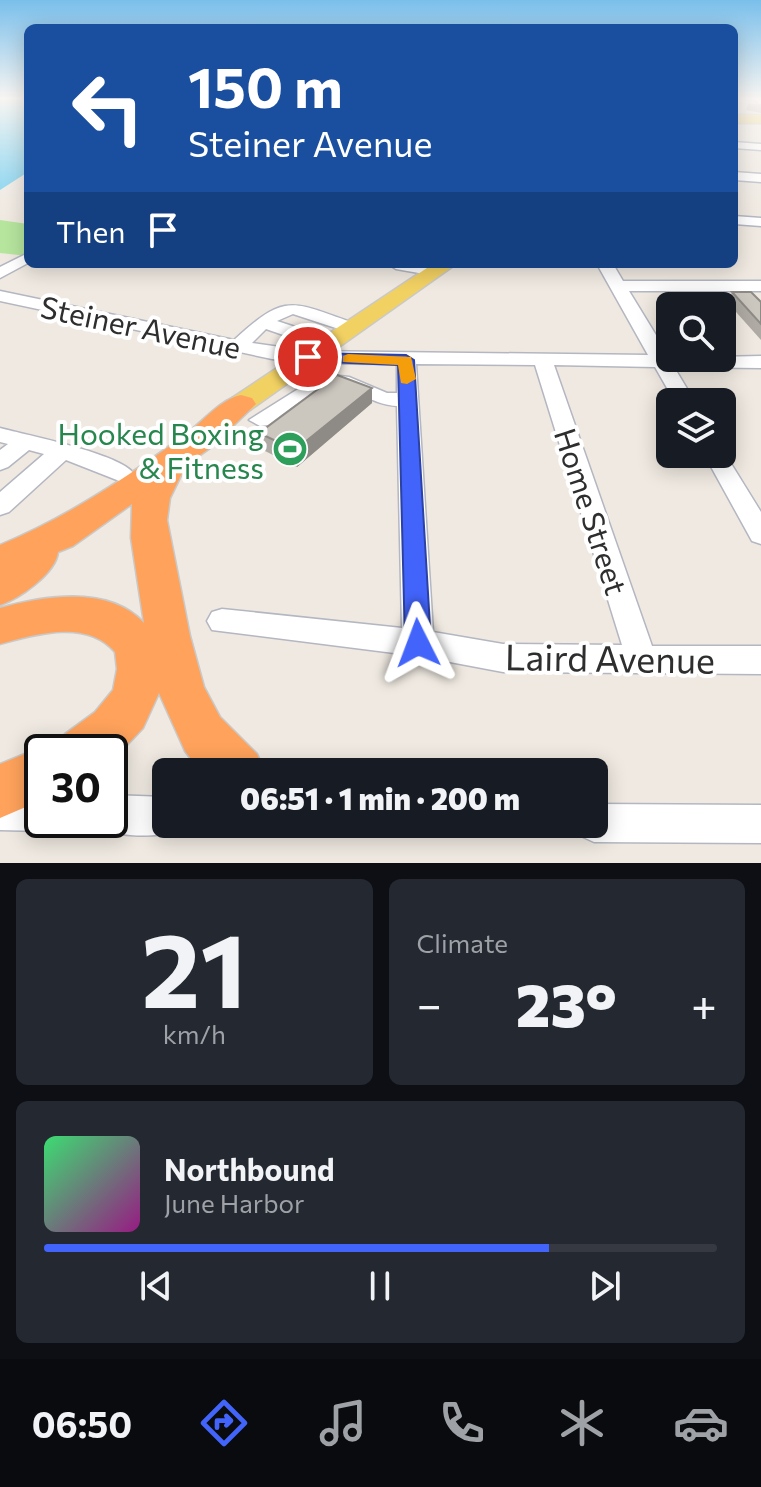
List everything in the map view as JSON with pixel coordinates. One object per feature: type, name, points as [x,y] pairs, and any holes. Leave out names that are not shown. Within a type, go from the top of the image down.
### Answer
[{"type":"highway","points":[[0,589],[60,536],[244,410]]},
{"type":"highway","points":[[0,540],[65,511],[183,435],[244,410]]},
{"type":"highway","points":[[172,460],[151,504],[149,525],[168,642],[189,714],[208,743],[224,758]]},
{"type":"highway","points":[[0,561],[60,536]]},
{"type":"highway","points":[[0,626],[33,619],[84,615],[115,625],[135,641],[141,669],[138,687],[128,710],[105,734]]},
{"type":"highway","points":[[0,791],[24,781]]},
{"type":"main road","points":[[244,410],[318,350],[441,268]]},
{"type":"street","points":[[738,145],[761,147]]},
{"type":"street","points":[[738,176],[761,178]]},
{"type":"street","points":[[738,220],[761,222]]},
{"type":"street","points":[[0,273],[24,259]]},
{"type":"street","points":[[607,268],[656,352]]},
{"type":"street","points":[[617,286],[761,286]]},
{"type":"street","name":"Steiner Avenue","points":[[0,296],[238,346],[318,350],[406,360],[656,361]]},
{"type":"street","points":[[238,346],[263,322],[284,310],[296,308],[351,328]]},
{"type":"street","points":[[263,322],[318,350]]},
{"type":"street","points":[[406,360],[418,643]]},
{"type":"street","name":"Home Street","points":[[543,361],[642,661]]},
{"type":"street","name":"Steiner Avenue","points":[[736,362],[761,362]]},
{"type":"street","points":[[244,410],[322,380],[342,381],[384,399],[408,400]]},
{"type":"street","points":[[0,435],[95,461],[122,474]]},
{"type":"street","points":[[0,462],[25,442]]},
{"type":"street","points":[[0,506],[61,452]]},
{"type":"street","points":[[723,468],[761,534]]},
{"type":"street","name":"Laird Avenue","points":[[222,621],[418,643],[503,658],[761,660]]},
{"type":"street","points":[[0,811],[24,812]]},
{"type":"street","points":[[128,815],[152,816]]},
{"type":"street","points":[[608,823],[761,824]]},
{"type":"green space","points":[[0,220],[24,223],[24,256],[0,253]]},
{"type":"water","points":[[0,138],[24,138],[24,175],[0,190]]},
{"type":"building","points":[[736,292],[751,292],[761,302],[761,324],[736,296]]},
{"type":"building","points":[[337,375],[372,388],[295,450],[259,433]]},
{"type":"slow traffic","points":[[348,359],[406,360],[407,379]]},
{"type":"place","name":"Hooked Boxing & Fitness","points":[[290,449]]},
{"type":"route","points":[[308,357],[406,360],[418,643]]}]
